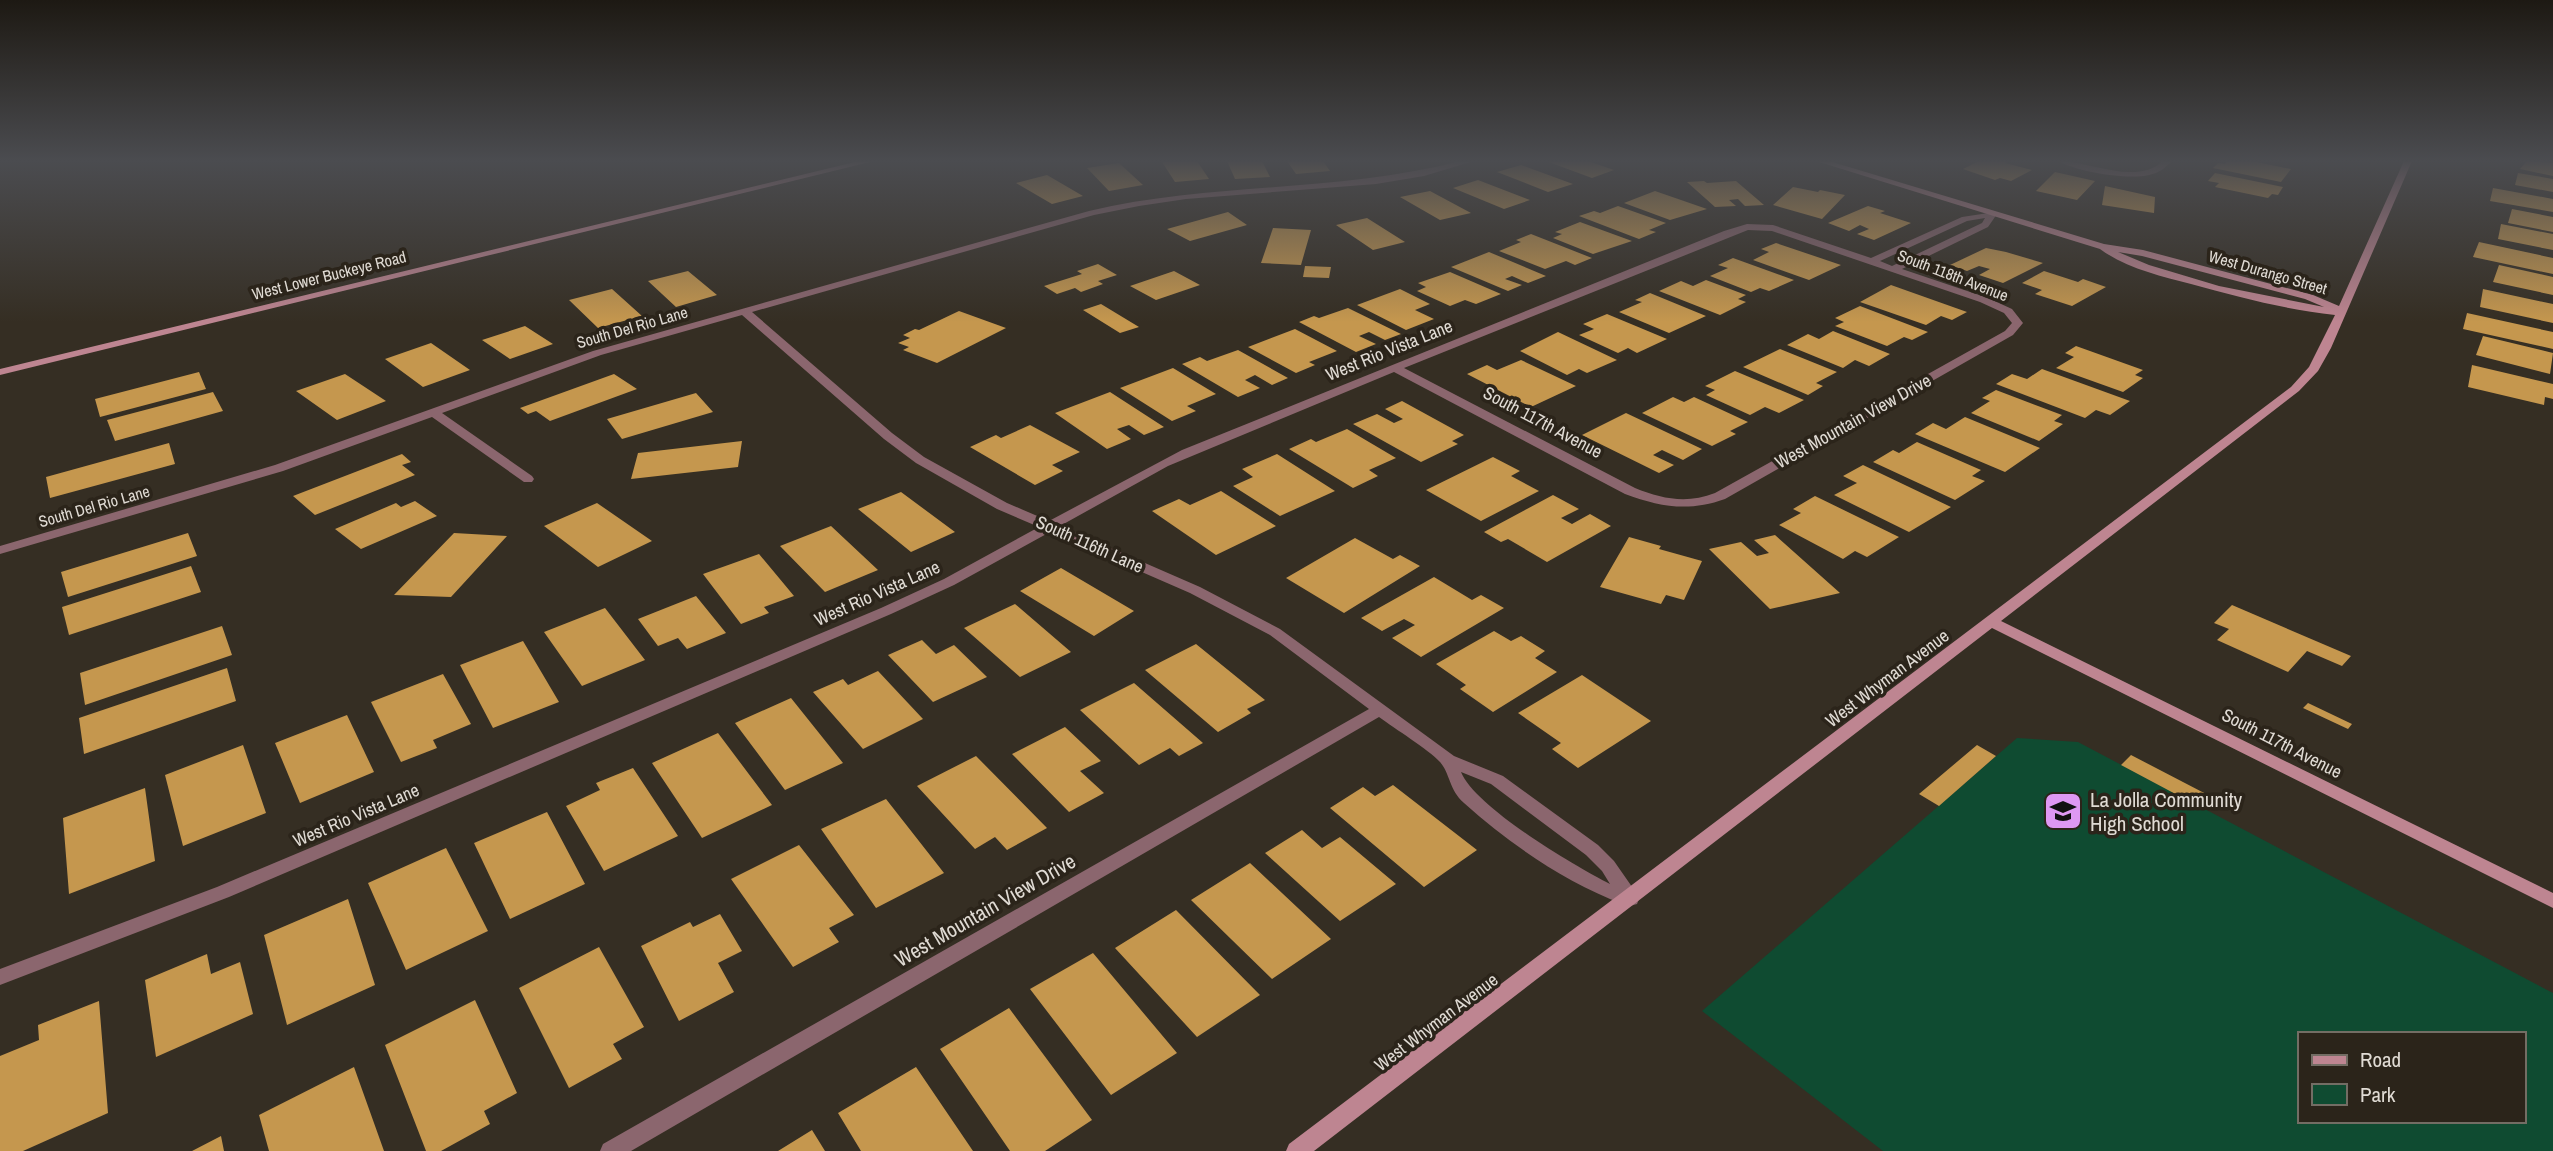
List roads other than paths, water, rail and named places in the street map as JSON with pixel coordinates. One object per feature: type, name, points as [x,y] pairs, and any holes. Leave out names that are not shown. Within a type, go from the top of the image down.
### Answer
[{"type":"street","name":"West Lower Buckeye Road","points":[[0,372],[649,215]]},
{"type":"street","name":"South Del Rio Lane","points":[[0,550],[266,472],[573,361],[1091,215]]},
{"type":"street","points":[[1872,261],[1965,219],[1988,215]]},
{"type":"street","points":[[1893,269],[1985,225],[1992,215]]},
{"type":"street","name":"West Durango Street","points":[[1994,215],[2103,247],[2143,253],[2309,297],[2343,312]]},
{"type":"street","name":"West Whyman Avenue","points":[[1297,1151],[2295,389],[2314,369],[2343,312],[2385,215]]},
{"type":"street","name":"South 118th Avenue","points":[[1760,226],[1786,232],[1984,300],[2015,317]]},
{"type":"street","name":"West Rio Vista Lane","points":[[0,977],[223,892],[886,611],[950,582],[1164,463],[1727,233],[1760,226]]},
{"type":"street","name":"South 116th Lane","points":[[744,312],[888,436],[920,460],[983,496],[1195,590],[1249,617],[1299,648],[1448,760],[1497,780],[1592,850],[1608,866],[1630,899]]},
{"type":"street","name":"West Mountain View Drive","points":[[1674,505],[1691,505],[1720,496],[2009,333],[2018,323],[2015,317]]},
{"type":"street","name":"South 117th Avenue","points":[[1395,368],[1630,491],[1674,505]]},
{"type":"street","points":[[433,412],[528,479]]},
{"type":"street","name":"South 117th Avenue","points":[[1992,622],[2553,901]]},
{"type":"street","name":"West Mountain View Drive","points":[[611,1151],[1381,709]]},
{"type":"street","name":"South 116th Lane","points":[[1448,760],[1458,785],[1469,798],[1565,870],[1585,882],[1630,899]]},
{"type":"place","name":"La Jolla Community High School","points":[[2063,811]]}]
